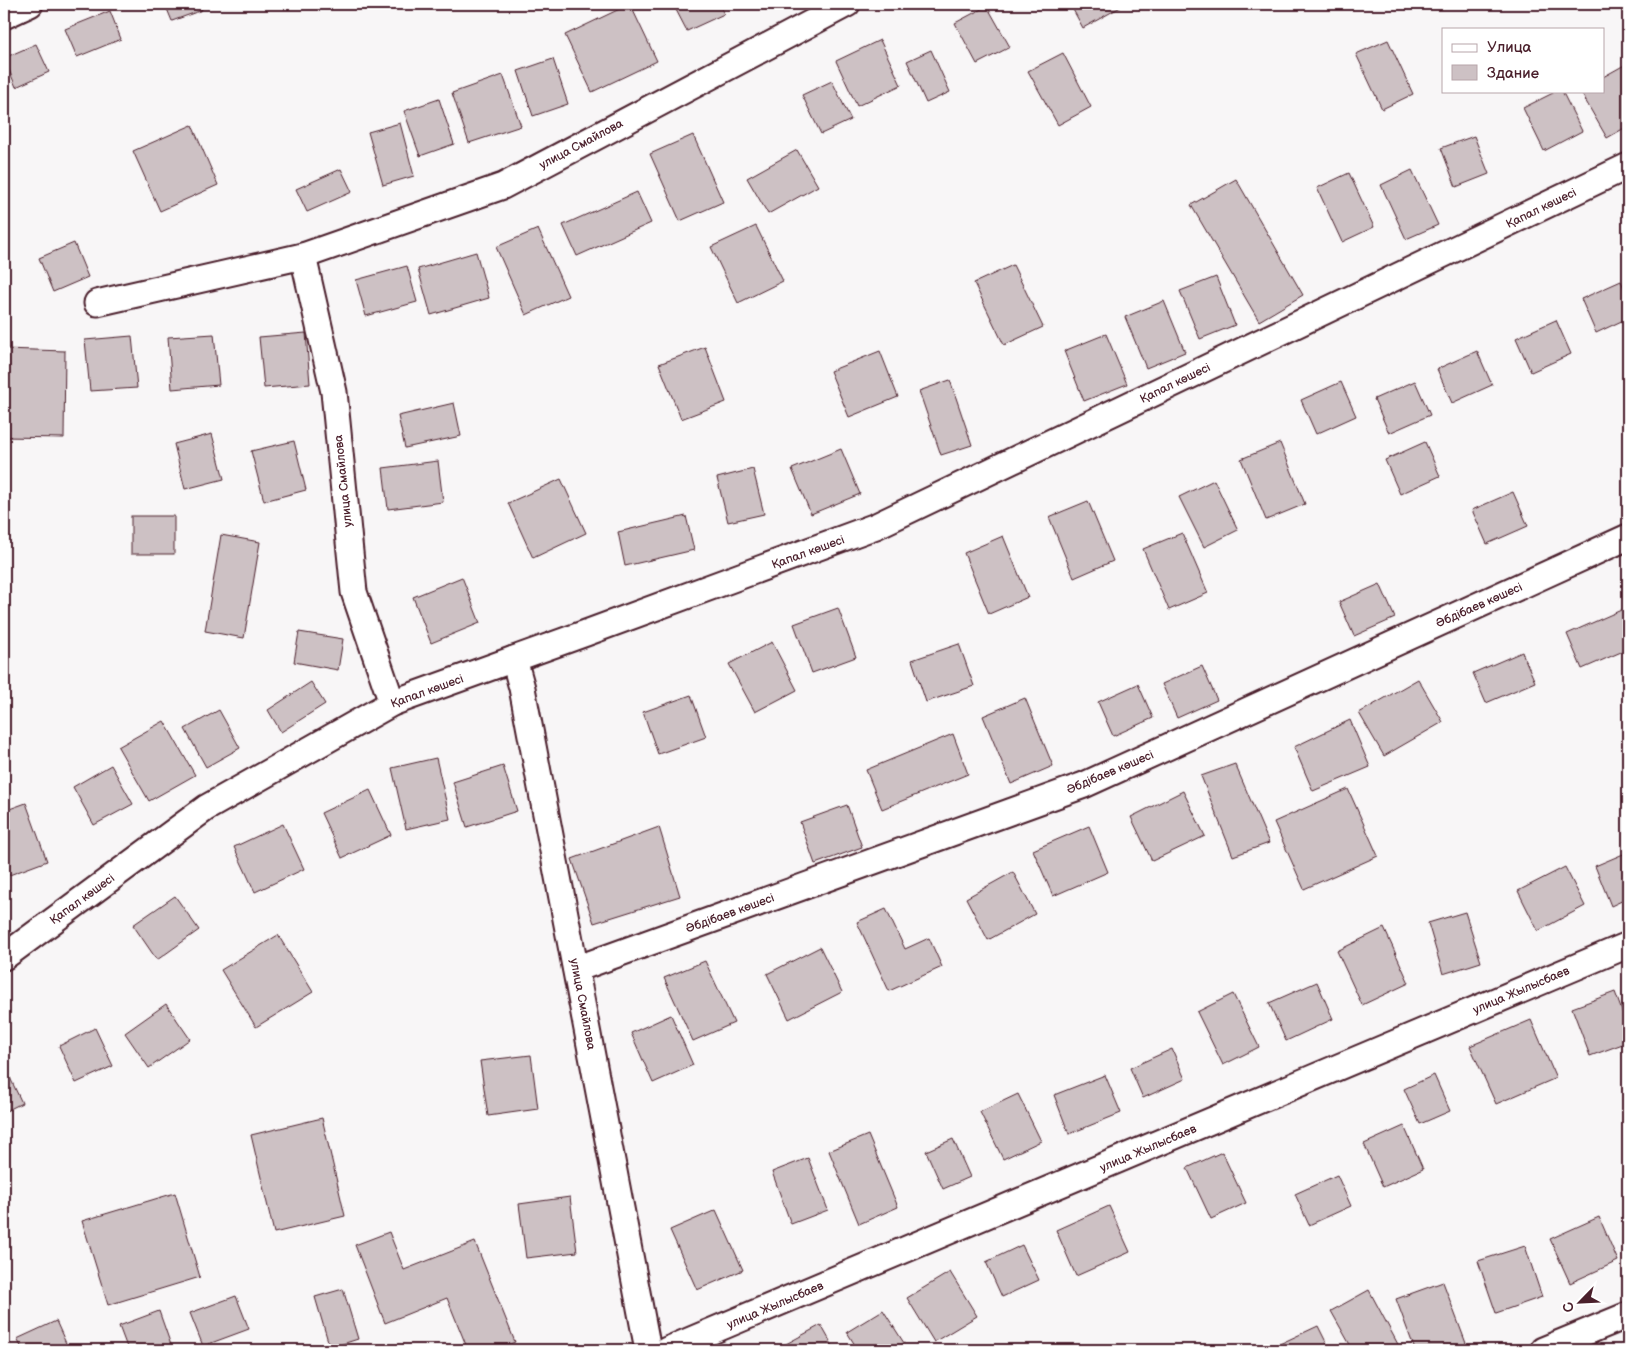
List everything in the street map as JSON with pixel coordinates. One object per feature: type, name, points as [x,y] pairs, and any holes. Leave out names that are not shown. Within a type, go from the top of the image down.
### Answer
[{"type":"street","points":[[4,16],[30,4]]},
{"type":"street","name":"улица Смайлова","points":[[97,303],[302,256],[502,186],[847,4]]},
{"type":"street","name":"Қапал көшесі","points":[[4,957],[206,808],[392,703],[876,526],[1628,166]]},
{"type":"street","name":"улица Смайлова","points":[[302,256],[334,392],[354,592],[392,703]]},
{"type":"street","name":"Әбдібаев көшесі","points":[[576,969],[1084,785],[1628,537]]},
{"type":"street","name":"улица Смайлова","points":[[514,659],[522,688],[648,1350]]},
{"type":"street","name":"улица Жылысбаев","points":[[668,1350],[1628,945]]},
{"type":"street","points":[[1543,1350],[1628,1315]]},
{"type":"building","points":[[165,4],[200,4],[202,10],[172,21]]},
{"type":"building","points":[[630,4],[657,61],[592,92],[565,35]]},
{"type":"building","points":[[673,4],[719,4],[724,14],[687,31]]},
{"type":"building","points":[[1070,4],[1126,4],[1083,28]]},
{"type":"building","points":[[987,6],[1010,47],[977,64],[955,23]]},
{"type":"building","points":[[110,11],[121,39],[77,57],[65,29]]},
{"type":"building","points":[[880,40],[901,85],[857,106],[836,61]]},
{"type":"building","points":[[1388,40],[1413,94],[1382,109],[1356,54]]},
{"type":"building","points":[[36,44],[49,72],[16,87],[4,58]]},
{"type":"building","points":[[931,50],[950,92],[926,103],[907,61]]},
{"type":"building","points":[[1063,53],[1091,107],[1058,125],[1028,71]]},
{"type":"building","points":[[553,59],[568,104],[533,116],[518,71]]},
{"type":"building","points":[[1628,63],[1628,126],[1607,138],[1581,92],[1604,92],[1604,76]]},
{"type":"building","points":[[503,75],[521,126],[469,143],[452,93]]},
{"type":"building","points":[[832,81],[851,120],[821,134],[802,95]]},
{"type":"building","points":[[1555,92],[1562,92],[1582,131],[1544,151],[1523,108]]},
{"type":"building","points":[[439,99],[454,144],[420,156],[404,111]]},
{"type":"building","points":[[400,123],[414,176],[383,185],[368,132]]},
{"type":"building","points":[[192,125],[218,185],[160,211],[133,151]]},
{"type":"building","points":[[693,135],[723,202],[680,221],[650,154]]},
{"type":"building","points":[[1474,136],[1489,174],[1456,187],[1441,148]]},
{"type":"building","points":[[797,150],[818,186],[768,214],[747,178]]},
{"type":"building","points":[[341,169],[352,192],[307,212],[296,189]]},
{"type":"building","points":[[1412,170],[1438,225],[1406,239],[1381,185]]},
{"type":"building","points":[[1349,173],[1374,227],[1342,242],[1317,188]]},
{"type":"building","points":[[1236,179],[1303,295],[1259,321],[1191,205]]},
{"type":"building","points":[[637,192],[651,223],[577,256],[563,225]]},
{"type":"building","points":[[756,226],[783,281],[738,303],[711,247]]},
{"type":"building","points":[[538,229],[568,296],[526,315],[496,247]]},
{"type":"building","points":[[74,243],[88,277],[53,292],[39,258]]},
{"type":"building","points":[[476,252],[489,298],[431,315],[418,269]]},
{"type":"building","points":[[1013,265],[1043,327],[1004,345],[974,283]]},
{"type":"building","points":[[407,266],[417,302],[366,316],[356,280]]},
{"type":"building","points":[[1216,277],[1235,325],[1200,339],[1180,291]]},
{"type":"building","points":[[1621,281],[1628,297],[1628,318],[1596,333],[1581,299]]},
{"type":"building","points":[[1164,301],[1185,352],[1146,368],[1125,317]]},
{"type":"building","points":[[1556,320],[1571,354],[1531,372],[1516,338]]},
{"type":"building","points":[[306,333],[310,384],[264,388],[259,337]]},
{"type":"building","points":[[214,334],[219,385],[172,389],[168,337]]},
{"type":"building","points":[[1106,334],[1127,384],[1084,401],[1064,351]]},
{"type":"building","points":[[132,336],[137,388],[90,391],[85,340]]},
{"type":"building","points":[[705,347],[726,402],[681,419],[659,364]]},
{"type":"building","points":[[4,349],[65,351],[64,438],[4,437]]},
{"type":"building","points":[[880,351],[898,397],[849,417],[830,371]]},
{"type":"building","points":[[1477,351],[1492,385],[1452,403],[1437,369]]},
{"type":"building","points":[[950,380],[972,445],[941,455],[919,391]]},
{"type":"building","points":[[1415,381],[1430,415],[1389,433],[1374,399]]},
{"type":"building","points":[[1341,382],[1356,416],[1316,434],[1301,400]]},
{"type":"building","points":[[454,403],[461,436],[405,448],[398,416]]},
{"type":"building","points":[[212,434],[224,479],[185,489],[174,444]]},
{"type":"building","points":[[294,441],[306,490],[264,501],[251,451]]},
{"type":"building","points":[[1425,442],[1440,476],[1400,494],[1385,460]]},
{"type":"building","points":[[1280,443],[1305,504],[1266,520],[1241,459]]},
{"type":"building","points":[[841,449],[860,494],[811,514],[792,469]]},
{"type":"building","points":[[438,461],[443,502],[388,509],[383,468]]},
{"type":"building","points":[[753,469],[764,514],[728,522],[717,478]]},
{"type":"building","points":[[561,479],[586,533],[533,558],[508,503]]},
{"type":"building","points":[[1214,480],[1238,530],[1204,547],[1179,497]]},
{"type":"building","points":[[1513,492],[1528,526],[1487,544],[1472,510]]},
{"type":"building","points":[[1088,501],[1113,561],[1074,578],[1049,517]]},
{"type":"building","points":[[131,516],[174,516],[174,554],[131,554]]},
{"type":"building","points":[[686,516],[694,550],[625,566],[618,532]]},
{"type":"building","points":[[1182,533],[1208,593],[1169,610],[1143,549]]},
{"type":"building","points":[[221,535],[260,542],[244,638],[205,631]]},
{"type":"building","points":[[1003,536],[1028,597],[989,614],[964,553]]},
{"type":"building","points":[[462,577],[480,623],[431,643],[413,597]]},
{"type":"building","points":[[1380,584],[1395,618],[1354,636],[1339,602]]},
{"type":"building","points":[[1628,607],[1628,649],[1582,669],[1567,634]]},
{"type":"building","points":[[838,608],[856,657],[812,673],[794,624]]},
{"type":"building","points":[[299,632],[343,639],[338,670],[294,662]]},
{"type":"building","points":[[772,642],[797,690],[755,712],[729,664]]},
{"type":"building","points":[[959,644],[974,686],[926,702],[912,660]]},
{"type":"building","points":[[1522,652],[1535,682],[1486,703],[1473,673]]},
{"type":"building","points":[[1202,666],[1217,700],[1177,718],[1162,684]]},
{"type":"building","points":[[1418,679],[1443,722],[1384,756],[1359,713]]},
{"type":"building","points":[[311,682],[325,704],[281,732],[268,710]]},
{"type":"building","points":[[1138,684],[1153,718],[1113,736],[1098,702]]},
{"type":"building","points":[[691,695],[706,737],[658,754],[643,712]]},
{"type":"building","points":[[1025,698],[1053,766],[1011,784],[983,716]]},
{"type":"building","points":[[219,710],[240,748],[206,767],[185,729]]},
{"type":"building","points":[[1350,720],[1370,767],[1313,791],[1294,747]]},
{"type":"building","points":[[164,721],[195,775],[149,801],[118,747]]},
{"type":"building","points":[[953,734],[968,774],[882,809],[866,770]]},
{"type":"building","points":[[436,758],[450,819],[406,829],[392,768]]},
{"type":"building","points":[[1235,764],[1269,843],[1233,856],[1201,776]]},
{"type":"building","points":[[111,765],[133,804],[94,825],[73,787]]},
{"type":"building","points":[[503,766],[517,811],[467,827],[453,782]]},
{"type":"building","points":[[1348,789],[1378,856],[1304,889],[1274,822]]},
{"type":"building","points":[[370,790],[391,835],[342,858],[321,813]]},
{"type":"building","points":[[1183,791],[1205,836],[1152,861],[1131,817]]},
{"type":"building","points":[[26,803],[47,861],[4,877],[4,811]]},
{"type":"building","points":[[847,805],[862,847],[815,864],[800,822]]},
{"type":"building","points":[[283,824],[304,869],[255,892],[234,847]]},
{"type":"building","points":[[1089,826],[1108,872],[1053,896],[1033,850]]},
{"type":"building","points":[[659,827],[680,896],[594,923],[572,859]]},
{"type":"building","points":[[1628,852],[1628,898],[1611,906],[1595,866]]},
{"type":"building","points":[[1565,867],[1585,906],[1538,931],[1518,891]]},
{"type":"building","points":[[1013,872],[1035,914],[988,940],[966,898]]},
{"type":"building","points":[[175,896],[199,930],[157,960],[133,925]]},
{"type":"building","points":[[886,909],[905,949],[929,938],[942,967],[889,991],[857,922]]},
{"type":"building","points":[[1465,912],[1481,962],[1443,974],[1428,923]]},
{"type":"building","points":[[1384,928],[1409,983],[1362,1005],[1337,951]]},
{"type":"building","points":[[278,935],[313,992],[256,1027],[221,970]]},
{"type":"building","points":[[820,947],[842,992],[789,1019],[767,974]]},
{"type":"building","points":[[705,961],[734,1023],[693,1041],[664,978]]},
{"type":"building","points":[[1317,982],[1333,1019],[1286,1041],[1269,1003]]},
{"type":"building","points":[[1615,992],[1628,1028],[1628,1042],[1590,1056],[1572,1008]]},
{"type":"building","points":[[1233,994],[1259,1047],[1223,1065],[1197,1012]]},
{"type":"building","points":[[166,1004],[190,1039],[149,1068],[125,1033]]},
{"type":"building","points":[[671,1015],[693,1065],[653,1083],[631,1033]]},
{"type":"building","points":[[1531,1020],[1556,1078],[1496,1104],[1470,1046]]},
{"type":"building","points":[[95,1028],[113,1066],[76,1083],[59,1046]]},
{"type":"building","points":[[1172,1049],[1185,1079],[1143,1098],[1130,1068]]},
{"type":"building","points":[[531,1055],[538,1109],[488,1116],[480,1061]]},
{"type":"building","points":[[4,1065],[22,1103],[4,1112]]},
{"type":"building","points":[[1105,1075],[1121,1113],[1069,1134],[1054,1095]]},
{"type":"building","points":[[1434,1075],[1450,1111],[1420,1124],[1404,1089]]},
{"type":"building","points":[[1018,1094],[1041,1141],[1003,1159],[980,1112]]},
{"type":"building","points":[[322,1118],[345,1216],[274,1233],[251,1135]]},
{"type":"building","points":[[1404,1126],[1423,1169],[1383,1187],[1364,1144]]},
{"type":"building","points":[[868,1135],[898,1207],[859,1224],[829,1151]]},
{"type":"building","points":[[953,1139],[970,1177],[943,1189],[926,1151]]},
{"type":"building","points":[[1222,1152],[1246,1203],[1211,1219],[1187,1168]]},
{"type":"building","points":[[808,1158],[828,1210],[791,1224],[772,1172]]},
{"type":"building","points":[[1337,1175],[1351,1206],[1309,1225],[1295,1194]]},
{"type":"building","points":[[175,1193],[200,1277],[108,1305],[82,1221]]},
{"type":"building","points":[[570,1197],[577,1252],[526,1258],[519,1204]]},
{"type":"building","points":[[1109,1206],[1130,1252],[1076,1276],[1056,1230]]},
{"type":"building","points":[[716,1210],[743,1270],[697,1290],[670,1230]]},
{"type":"building","points":[[1599,1217],[1618,1261],[1570,1283],[1550,1239]]},
{"type":"building","points":[[389,1232],[404,1270],[475,1242],[515,1342],[495,1350],[468,1350],[447,1298],[385,1323],[355,1245]]},
{"type":"building","points":[[1022,1245],[1039,1280],[1002,1297],[986,1262]]},
{"type":"building","points":[[1525,1246],[1542,1297],[1496,1313],[1478,1261]]},
{"type":"building","points":[[950,1272],[977,1316],[934,1342],[907,1298]]},
{"type":"building","points":[[1443,1282],[1467,1346],[1454,1350],[1415,1350],[1396,1299]]},
{"type":"building","points":[[343,1289],[358,1339],[330,1348],[315,1297]]},
{"type":"building","points":[[1369,1290],[1401,1350],[1353,1350],[1331,1311]]},
{"type":"building","points":[[236,1296],[249,1329],[203,1346],[190,1313]]},
{"type":"building","points":[[883,1310],[904,1343],[892,1350],[858,1350],[847,1332]]},
{"type":"building","points":[[159,1311],[172,1348],[166,1350],[128,1350],[119,1326]]},
{"type":"building","points":[[56,1321],[69,1350],[23,1350],[17,1339]]},
{"type":"building","points":[[821,1325],[835,1350],[775,1350]]},
{"type":"building","points":[[1318,1326],[1330,1350],[1272,1350],[1271,1348]]}]
